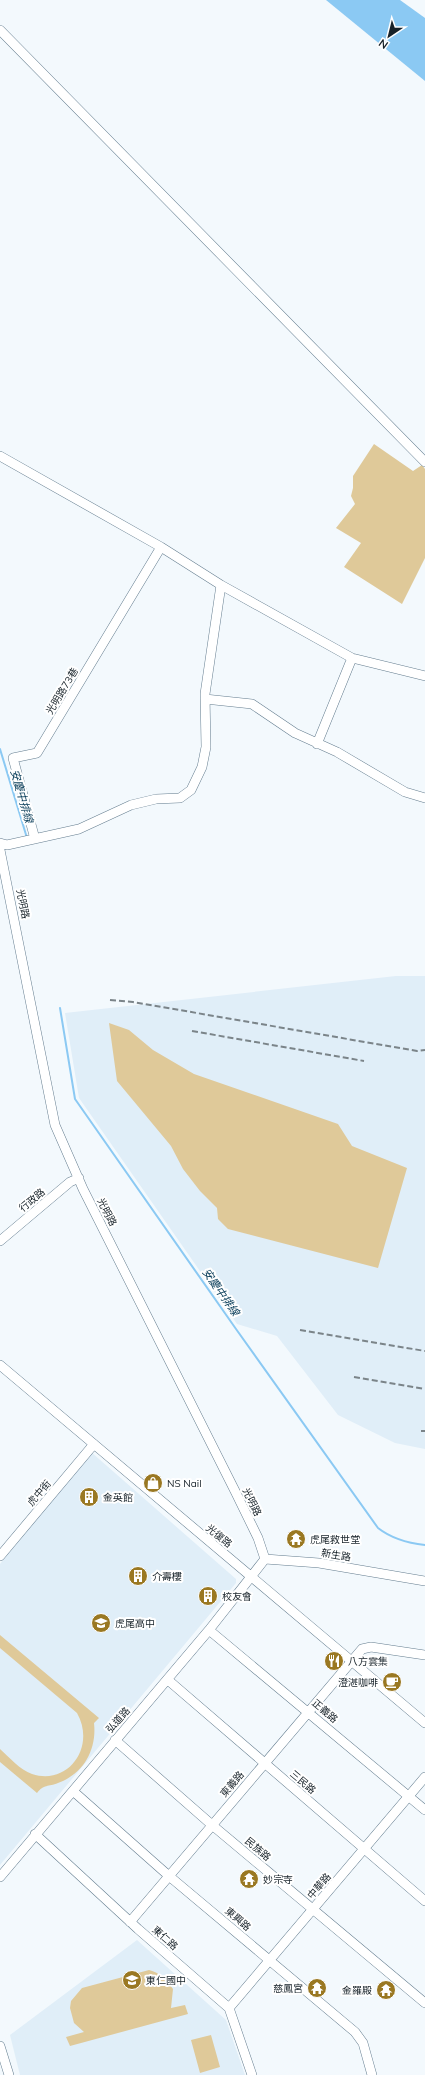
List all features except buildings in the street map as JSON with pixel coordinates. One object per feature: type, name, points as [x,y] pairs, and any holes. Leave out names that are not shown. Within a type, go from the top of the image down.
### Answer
[{"type":"street","points":[[0,30],[425,462]]},
{"type":"street","points":[[0,456],[161,547],[222,585],[352,658],[425,676]]},
{"type":"street","name":"光明路73巷","points":[[35,839],[13,758],[37,753],[161,547]]},
{"type":"street","points":[[0,843],[7,845],[79,829],[131,805],[156,799],[180,798],[191,790],[202,767],[206,747],[205,699],[222,585]]},
{"type":"street","points":[[317,744],[352,658]]},
{"type":"street","points":[[205,699],[252,704],[295,733],[337,752],[405,792],[425,798]]},
{"type":"street","name":"光明路","points":[[0,850],[55,1125],[79,1178],[258,1538],[265,1559]]},
{"type":"street","name":"行政路","points":[[0,1241],[70,1182],[79,1178]]},
{"type":"street","name":"光復路","points":[[0,1364],[425,1723]]},
{"type":"street","name":"虎中街","points":[[0,1556],[94,1444]]},
{"type":"street","points":[[251,1577],[265,1559]]},
{"type":"street","name":"新生路","points":[[265,1559],[319,1563],[425,1581]]},
{"type":"street","name":"弘道路","points":[[0,1877],[115,1740],[168,1680],[251,1577]]},
{"type":"street","name":"正義路","points":[[209,1630],[425,1810]]},
{"type":"street","name":"東義路","points":[[130,1922],[350,1661],[362,1649],[371,1647],[425,1655]]},
{"type":"street","name":"三民路","points":[[168,1680],[425,1901]]},
{"type":"street","name":"民族路","points":[[115,1740],[212,1825],[425,2003]]},
{"type":"street","name":"中華路","points":[[229,2008],[425,1777]]},
{"type":"street","name":"東興路","points":[[73,1790],[169,1876],[359,2037],[363,2043],[372,2075]]},
{"type":"street","name":"東仁路","points":[[35,1834],[130,1922],[229,2008]]},
{"type":"street","points":[[229,2008],[252,2075]]},
{"type":"street","points":[[0,2046],[9,2075]]},
{"type":"shaded area","points":[[374,444],[413,471],[422,465],[425,469],[425,558],[402,604],[344,567],[361,543],[336,528],[355,504],[351,496],[353,476]]},
{"type":"shaded area","points":[[396,976],[425,976],[425,1449],[395,1443],[338,1415],[277,1336],[237,1324],[79,1098],[65,1013]]},
{"type":"shaded area","points":[[109,1023],[129,1030],[153,1050],[194,1074],[338,1124],[352,1146],[407,1168],[378,1268],[228,1229],[218,1219],[217,1208],[200,1191],[183,1169],[171,1146],[117,1081]]},
{"type":"shaded area","name":"虎尾高中","points":[[91,1452],[236,1579],[236,1583],[0,1865],[0,1564]]},
{"type":"shaded area","points":[[0,1635],[99,1718],[94,1723],[91,1751],[82,1767],[67,1779],[44,1787],[37,1793],[0,1762],[0,1749],[19,1766],[32,1774],[45,1776],[57,1774],[68,1769],[76,1760],[81,1750],[83,1738],[82,1726],[77,1713],[0,1648]]},
{"type":"shaded area","name":"東仁國中","points":[[137,1940],[226,2020],[245,2075],[20,2075],[10,2035]]},
{"type":"shaded area","points":[[149,1970],[162,1977],[173,1989],[171,2008],[185,2005],[188,2014],[70,2046],[66,2037],[84,2032],[74,2023],[70,2008],[71,2001],[82,1988]]},
{"type":"shaded area","points":[[211,2035],[220,2067],[200,2073],[191,2040]]},
{"type":"water","points":[[326,0],[400,0],[425,18],[425,81]]},
{"type":"waterway","name":"安慶中排線","points":[[0,749],[27,838]]},
{"type":"waterway","name":"安慶中排線","points":[[60,1008],[75,1099],[378,1528],[400,1540],[425,1545]]},
{"type":"railway","points":[[110,1000],[133,1002],[417,1051],[425,1050]]},
{"type":"railway","points":[[192,1031],[364,1061]]},
{"type":"railway","points":[[300,1330],[425,1351]]},
{"type":"railway","points":[[354,1377],[425,1389]]},
{"type":"place","name":"NS Nail","points":[[153,1483]]},
{"type":"place","name":"金英館","points":[[89,1497]]},
{"type":"place","name":"虎尾救世堂","points":[[296,1539]]},
{"type":"place","name":"介壽樓","points":[[138,1576]]},
{"type":"place","name":"校友會","points":[[208,1596]]},
{"type":"place","name":"虎尾高中","points":[[101,1623]]},
{"type":"place","name":"八方雲集","points":[[334,1661]]},
{"type":"place","name":"澄湛咖啡","points":[[392,1682]]},
{"type":"place","name":"妙宗寺","points":[[249,1879]]},
{"type":"place","name":"東仁國中","points":[[132,1980]]},
{"type":"place","name":"慈鳳宮","points":[[317,1988]]},
{"type":"place","name":"金羅殿","points":[[386,1990]]}]
